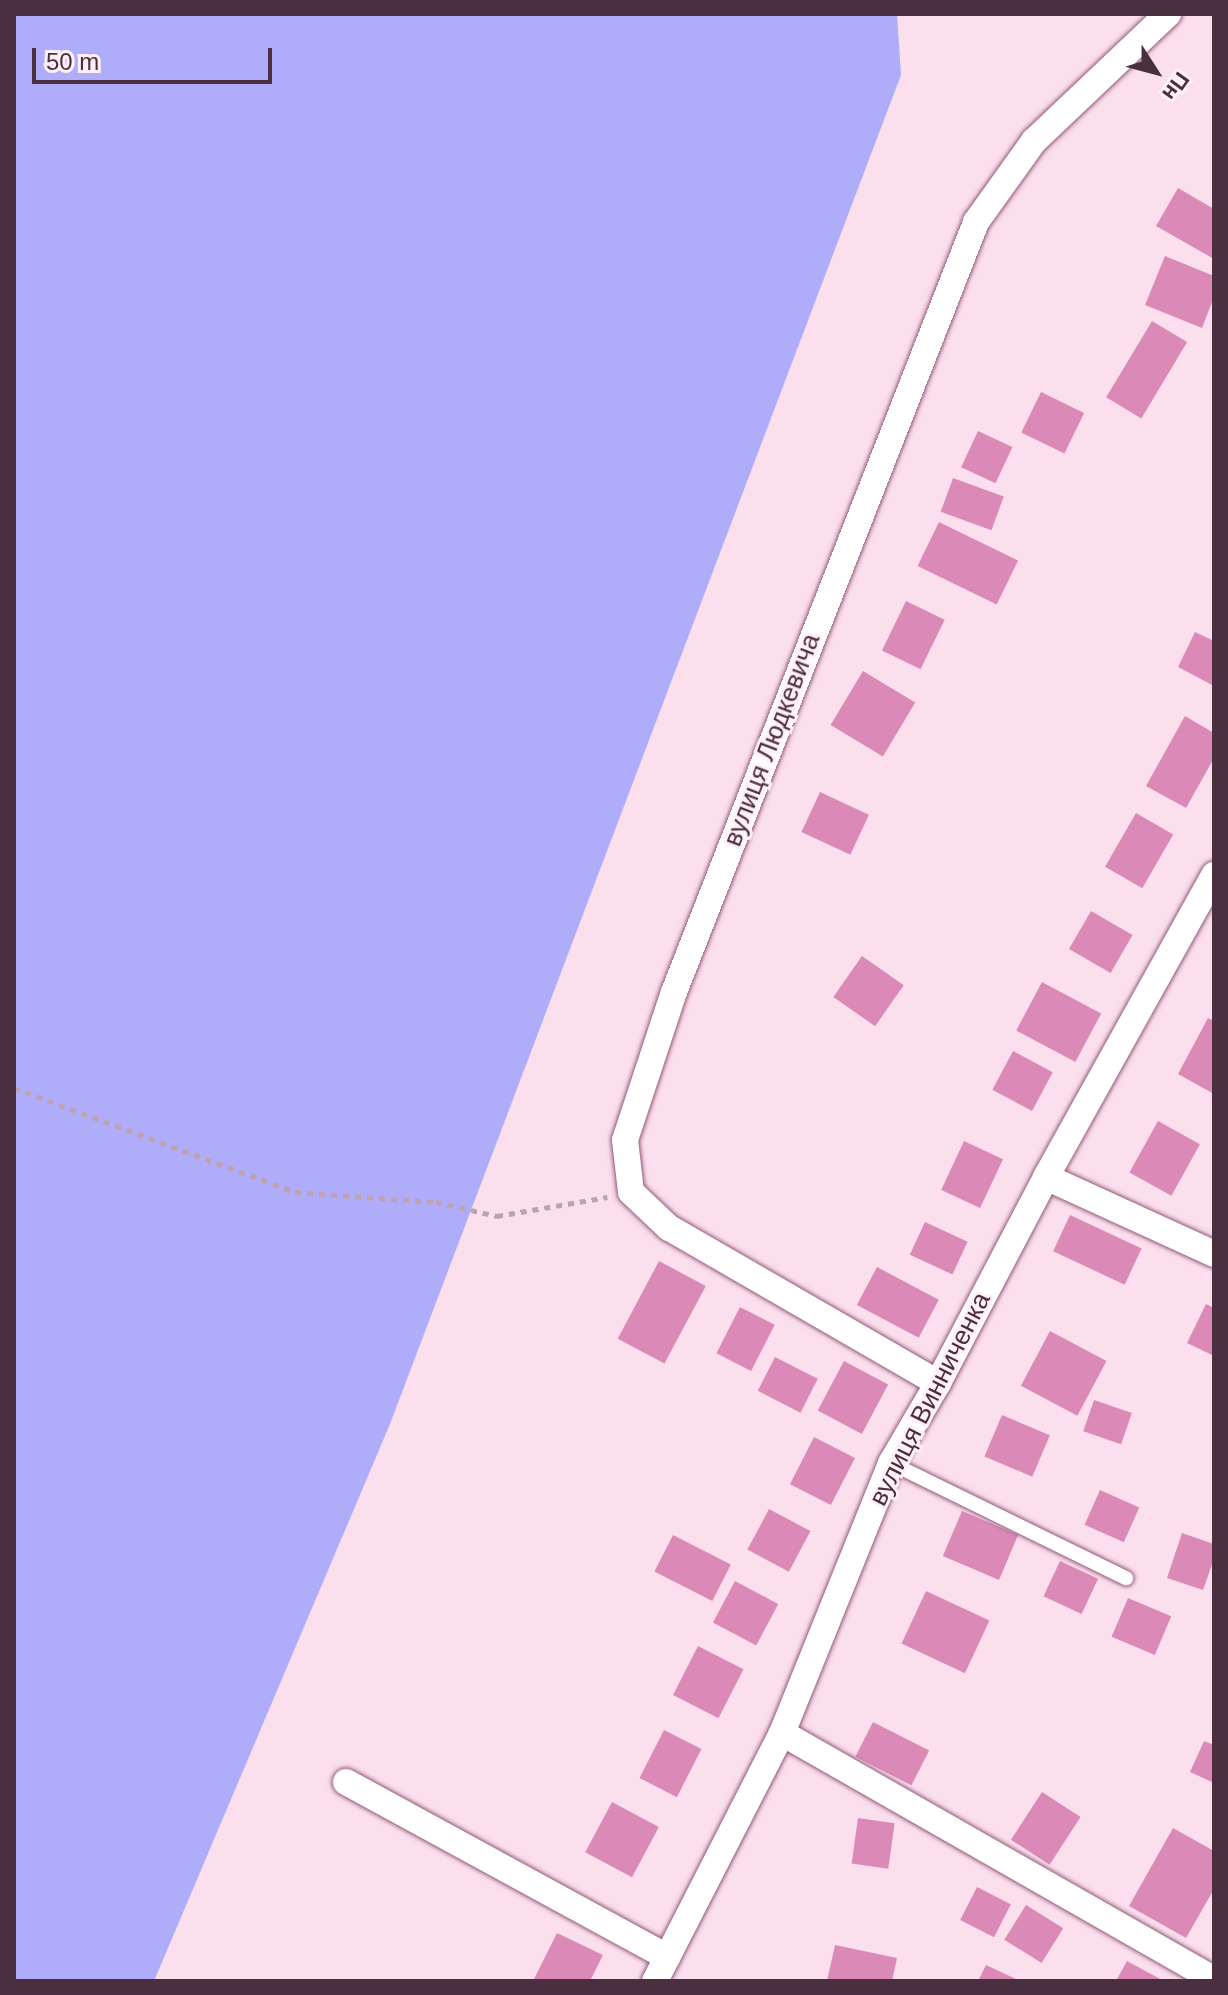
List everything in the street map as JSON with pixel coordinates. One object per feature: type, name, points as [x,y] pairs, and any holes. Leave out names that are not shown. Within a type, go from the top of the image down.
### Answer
[{"type":"street","name":"вулиця Людкевича","points":[[631,1192],[625,1140],[674,992],[976,222],[1034,141],[1168,14]]},
{"type":"street","name":"вулиця Винниченка","points":[[655,1981],[782,1733],[891,1463],[938,1383],[1046,1177],[1214,875]]},
{"type":"street","points":[[1046,1177],[1214,1254]]},
{"type":"street","points":[[631,1192],[669,1228],[938,1383]]},
{"type":"street","points":[[782,1733],[1207,1970]]},
{"type":"street","points":[[346,1782],[667,1957]]},
{"type":"lane","points":[[891,1463],[1126,1578]]},
{"type":"path","points":[[14,1088],[295,1192],[436,1202],[497,1216],[631,1192]]},
{"type":"shaded area","points":[[14,14],[897,14],[901,75],[390,1424],[154,1981],[14,1981]]},
{"type":"building","points":[[1178,188],[1214,209],[1214,259],[1156,226]]},
{"type":"building","points":[[1165,256],[1214,276],[1214,297],[1202,328],[1145,305]]},
{"type":"building","points":[[1152,321],[1187,342],[1141,418],[1106,397]]},
{"type":"building","points":[[1041,392],[1084,413],[1064,453],[1021,432]]},
{"type":"building","points":[[978,431],[1012,447],[996,483],[961,467]]},
{"type":"building","points":[[953,478],[1004,496],[991,530],[941,512]]},
{"type":"building","points":[[939,522],[1018,561],[997,605],[918,566]]},
{"type":"building","points":[[906,601],[945,620],[921,669],[882,650]]},
{"type":"building","points":[[1195,632],[1214,641],[1214,686],[1178,667]]},
{"type":"building","points":[[863,671],[915,702],[883,756],[831,725]]},
{"type":"building","points":[[1185,716],[1214,733],[1214,758],[1186,808],[1146,786]]},
{"type":"building","points":[[820,792],[869,815],[850,855],[801,832]]},
{"type":"building","points":[[1136,813],[1173,834],[1142,888],[1105,867]]},
{"type":"building","points":[[1091,911],[1133,935],[1111,973],[1069,949]]},
{"type":"building","points":[[862,956],[904,985],[875,1026],[833,997]]},
{"type":"building","points":[[1042,982],[1101,1013],[1075,1062],[1016,1031]]},
{"type":"building","points":[[1208,1018],[1214,1021],[1214,1094],[1178,1074]]},
{"type":"building","points":[[1013,1051],[1053,1072],[1032,1111],[992,1090]]},
{"type":"building","points":[[1158,1121],[1200,1144],[1171,1196],[1129,1173]]},
{"type":"building","points":[[964,1141],[1003,1159],[980,1208],[941,1190]]},
{"type":"building","points":[[1070,1215],[1142,1248],[1125,1285],[1053,1251]]},
{"type":"building","points":[[925,1222],[968,1242],[952,1274],[910,1255]]},
{"type":"building","points":[[659,1261],[706,1286],[664,1364],[618,1339]]},
{"type":"building","points":[[877,1267],[939,1300],[919,1338],[857,1305]]},
{"type":"building","points":[[1206,1304],[1214,1308],[1214,1356],[1187,1343]]},
{"type":"building","points":[[740,1307],[775,1325],[751,1371],[716,1353]]},
{"type":"building","points":[[1050,1331],[1107,1361],[1077,1416],[1021,1386]]},
{"type":"building","points":[[775,1357],[818,1379],[801,1413],[758,1391]]},
{"type":"building","points":[[844,1361],[888,1384],[862,1434],[818,1410]]},
{"type":"building","points":[[1094,1400],[1132,1413],[1121,1444],[1083,1431]]},
{"type":"building","points":[[1002,1415],[1050,1435],[1032,1477],[984,1456]]},
{"type":"building","points":[[814,1437],[855,1458],[831,1505],[790,1484]]},
{"type":"building","points":[[1100,1490],[1139,1507],[1124,1542],[1085,1525]]},
{"type":"building","points":[[769,1509],[810,1531],[789,1572],[747,1550]]},
{"type":"building","points":[[962,1511],[1018,1535],[999,1580],[943,1556]]},
{"type":"building","points":[[1182,1533],[1214,1544],[1214,1559],[1203,1590],[1167,1578]]},
{"type":"building","points":[[673,1535],[731,1565],[712,1601],[654,1572]]},
{"type":"building","points":[[1060,1561],[1098,1579],[1082,1614],[1044,1596]]},
{"type":"building","points":[[735,1581],[778,1604],[756,1646],[713,1622]]},
{"type":"building","points":[[926,1591],[989,1621],[965,1673],[901,1644]]},
{"type":"building","points":[[1128,1598],[1171,1616],[1155,1655],[1112,1637]]},
{"type":"building","points":[[698,1646],[743,1669],[718,1718],[673,1695]]},
{"type":"building","points":[[873,1722],[929,1751],[911,1785],[855,1757]]},
{"type":"building","points":[[664,1730],[701,1749],[677,1797],[639,1778]]},
{"type":"building","points":[[1204,1741],[1214,1745],[1214,1783],[1190,1772]]},
{"type":"building","points":[[1042,1792],[1081,1817],[1050,1865],[1011,1840]]},
{"type":"building","points":[[612,1802],[659,1827],[632,1877],[585,1852]]},
{"type":"building","points":[[858,1818],[895,1823],[888,1869],[852,1864]]},
{"type":"building","points":[[1173,1828],[1214,1851],[1214,1889],[1186,1938],[1129,1906]]},
{"type":"building","points":[[977,1887],[1011,1904],[994,1937],[960,1920]]},
{"type":"building","points":[[1026,1905],[1063,1928],[1042,1963],[1004,1940]]},
{"type":"building","points":[[557,1933],[603,1955],[590,1981],[533,1981]]},
{"type":"building","points":[[835,1945],[897,1958],[892,1981],[827,1981]]},
{"type":"building","points":[[1127,1961],[1164,1981],[1116,1981]]},
{"type":"building","points":[[986,1965],[1020,1981],[978,1981]]}]
